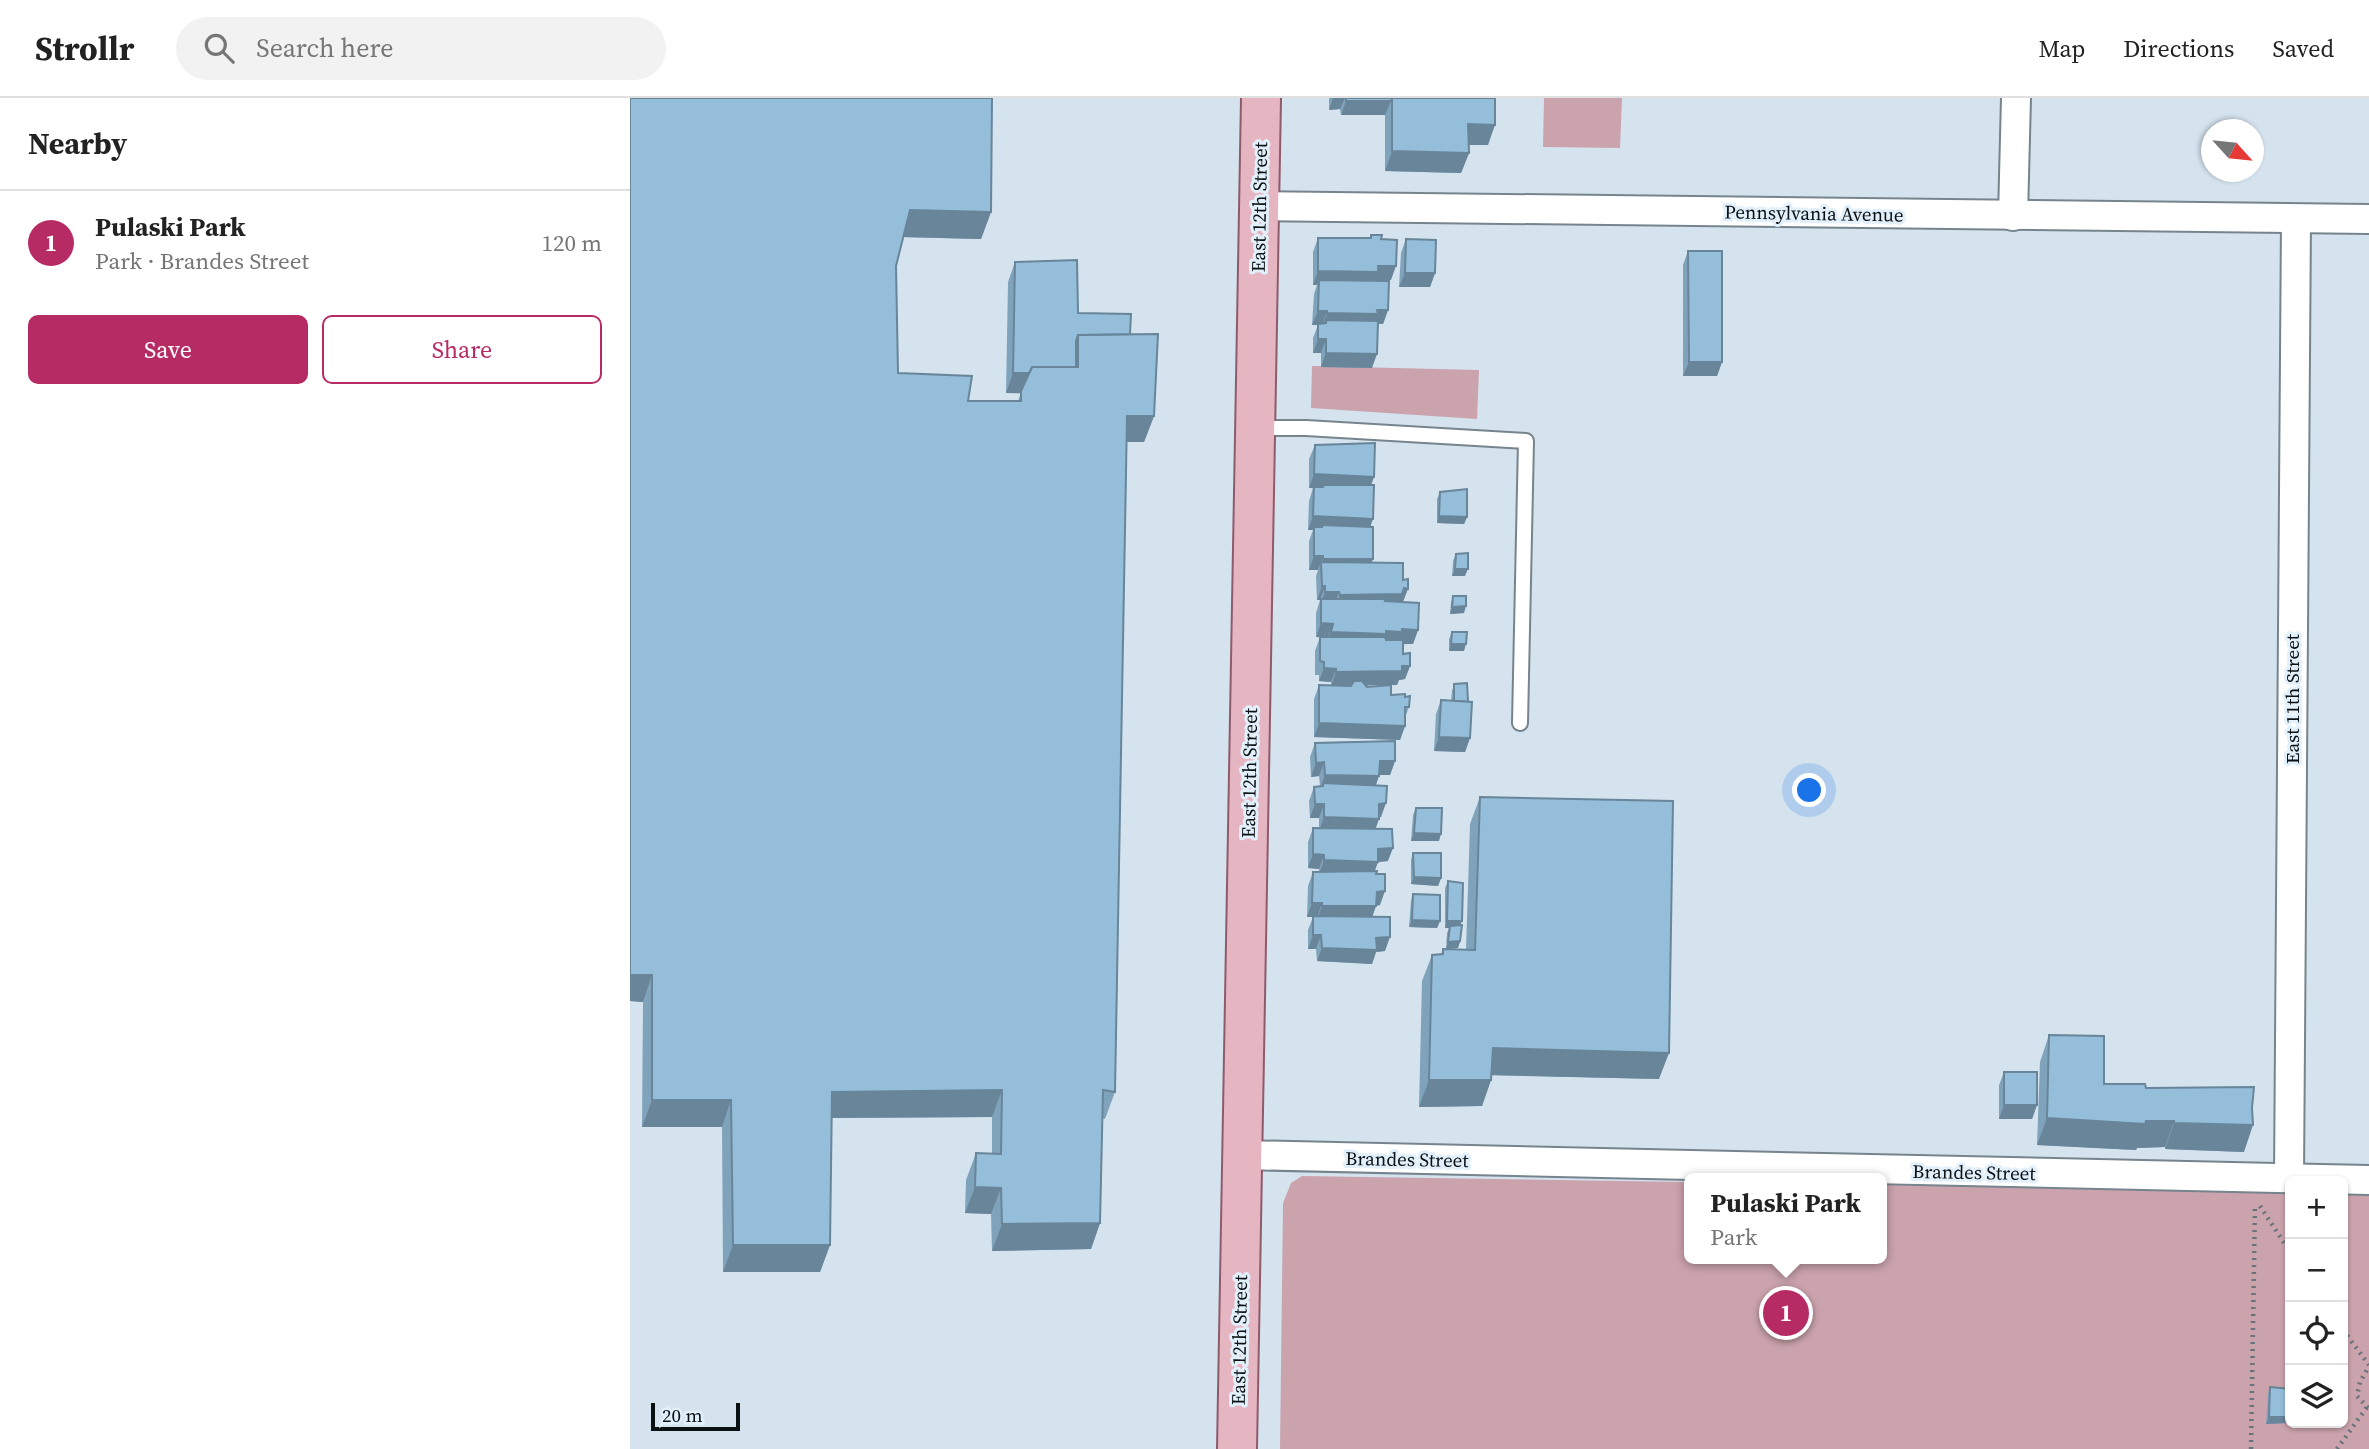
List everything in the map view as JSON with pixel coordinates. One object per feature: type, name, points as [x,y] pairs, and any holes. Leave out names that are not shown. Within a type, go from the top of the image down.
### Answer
[{"type":"main road","name":"East 12th Street","points":[[1237,1449],[1261,98]]},
{"type":"street","points":[[2013,216],[2016,98]]},
{"type":"street","name":"Pennsylvania Avenue","points":[[1259,206],[2369,219]]},
{"type":"street","name":"East 11th Street","points":[[2289,1176],[2296,219]]},
{"type":"street","name":"Brandes Street","points":[[1242,1155],[2285,1178]]},
{"type":"street","name":"Brandes Street","points":[[2348,1179],[2369,1180]]},
{"type":"lane","points":[[1255,428],[1306,428],[1526,441],[1520,723]]},
{"type":"path","points":[[2251,1449],[2255,1199],[2285,1244]]},
{"type":"path","points":[[2337,1449],[2368,1408],[2357,1396],[2360,1382],[2369,1366],[2348,1336]]},
{"type":"shaded area","points":[[1544,98],[1622,98],[1620,148],[1543,147]]},
{"type":"shaded area","points":[[1312,366],[1479,370],[1477,419],[1311,408]]},
{"type":"shaded area","points":[[1302,1176],[1684,1182],[1684,1264],[1887,1264],[1887,1185],[2285,1190],[2285,1428],[2348,1428],[2348,1191],[2369,1192],[2369,1449],[1280,1449],[1283,1203],[1291,1183]]},
{"type":"building","points":[[630,98],[992,98],[991,212],[910,210],[896,266],[898,373],[972,376],[968,401],[1021,401],[1021,391],[1032,367],[1078,367],[1078,335],[1158,334],[1154,416],[1127,416],[1115,1092],[1103,1090],[1100,1223],[1002,1224],[1001,1188],[975,1187],[976,1153],[1001,1154],[1002,1090],[832,1092],[830,1245],[733,1245],[731,1100],[652,1100],[652,975],[630,975]]},
{"type":"building","points":[[1346,98],[1392,98],[1391,101],[1346,101]]},
{"type":"building","points":[[1392,98],[1495,98],[1495,125],[1468,124],[1469,153],[1392,151]]},
{"type":"building","points":[[1371,235],[1397,240],[1396,266],[1378,266],[1378,272],[1318,271],[1318,238],[1371,238]]},
{"type":"building","points":[[1406,239],[1436,240],[1435,273],[1405,273]]},
{"type":"building","points":[[1688,251],[1722,251],[1722,362],[1689,362]]},
{"type":"building","points":[[1077,260],[1078,313],[1131,314],[1130,334],[1078,335],[1076,367],[1032,367],[1029,373],[1013,373],[1015,262]]},
{"type":"building","points":[[1319,280],[1389,281],[1388,310],[1377,310],[1378,314],[1318,311]]},
{"type":"building","points":[[1326,320],[1378,321],[1377,354],[1326,353],[1326,339],[1318,339],[1318,324],[1326,323]]},
{"type":"building","points":[[1375,443],[1374,477],[1314,474],[1315,445]]},
{"type":"building","points":[[1374,485],[1373,519],[1313,516],[1314,487]]},
{"type":"building","points":[[1467,489],[1467,517],[1439,516],[1440,492]]},
{"type":"building","points":[[1314,527],[1373,527],[1373,559],[1323,559],[1323,556],[1314,556]]},
{"type":"building","points":[[1468,553],[1468,569],[1455,569],[1456,554]]},
{"type":"building","points":[[1321,562],[1403,563],[1403,580],[1408,579],[1408,589],[1404,588],[1402,594],[1340,595],[1339,592],[1325,592],[1325,586],[1322,586]]},
{"type":"building","points":[[1453,596],[1466,596],[1466,606],[1452,607]]},
{"type":"building","points":[[1321,599],[1386,599],[1385,601],[1419,603],[1418,630],[1386,631],[1386,634],[1331,632],[1333,624],[1321,623]]},
{"type":"building","points":[[1452,632],[1467,632],[1466,644],[1451,644]]},
{"type":"building","points":[[1320,637],[1385,637],[1386,640],[1403,640],[1403,654],[1410,653],[1410,666],[1402,666],[1402,671],[1336,672],[1336,669],[1324,668],[1324,662],[1320,661]]},
{"type":"building","points":[[1354,681],[1362,681],[1367,687],[1391,685],[1391,695],[1410,696],[1409,707],[1405,707],[1405,726],[1319,723],[1319,685],[1351,686]]},
{"type":"building","points":[[1467,683],[1468,702],[1454,701],[1454,684]]},
{"type":"building","points":[[1441,700],[1472,702],[1470,738],[1439,737]]},
{"type":"building","points":[[1395,741],[1395,761],[1380,761],[1379,776],[1325,775],[1324,762],[1316,763],[1315,743]]},
{"type":"building","points":[[1323,783],[1387,786],[1386,803],[1379,804],[1379,819],[1324,817],[1324,804],[1315,804],[1314,787],[1323,786]]},
{"type":"building","points":[[1480,797],[1673,801],[1669,1053],[1493,1048],[1491,1080],[1429,1080],[1432,955],[1443,954],[1443,949],[1475,950]]},
{"type":"building","points":[[1416,808],[1442,808],[1441,834],[1414,833]]},
{"type":"building","points":[[1313,828],[1392,829],[1393,848],[1378,849],[1378,862],[1324,860],[1324,855],[1313,854]]},
{"type":"building","points":[[1413,853],[1441,853],[1441,878],[1414,877]]},
{"type":"building","points":[[1377,871],[1376,874],[1385,874],[1385,891],[1377,892],[1376,906],[1322,906],[1322,903],[1312,903],[1313,872]]},
{"type":"building","points":[[1448,881],[1463,883],[1462,921],[1447,921]]},
{"type":"building","points":[[1413,894],[1440,895],[1440,921],[1412,920]]},
{"type":"building","points":[[1313,916],[1390,917],[1390,937],[1376,938],[1377,950],[1322,948],[1321,935],[1313,935]]},
{"type":"building","points":[[1462,925],[1460,941],[1448,942],[1450,926]]},
{"type":"building","points":[[2049,1035],[2104,1036],[2104,1084],[2145,1084],[2146,1088],[2254,1087],[2253,1125],[2174,1121],[2146,1121],[2145,1124],[2047,1118]]},
{"type":"building","points":[[2004,1072],[2037,1072],[2037,1105],[2004,1105]]},
{"type":"building","points":[[2270,1387],[2285,1388],[2285,1417],[2269,1417]]},
{"type":"place","name":"Pulaski Park","points":[[1786,1313]]}]
